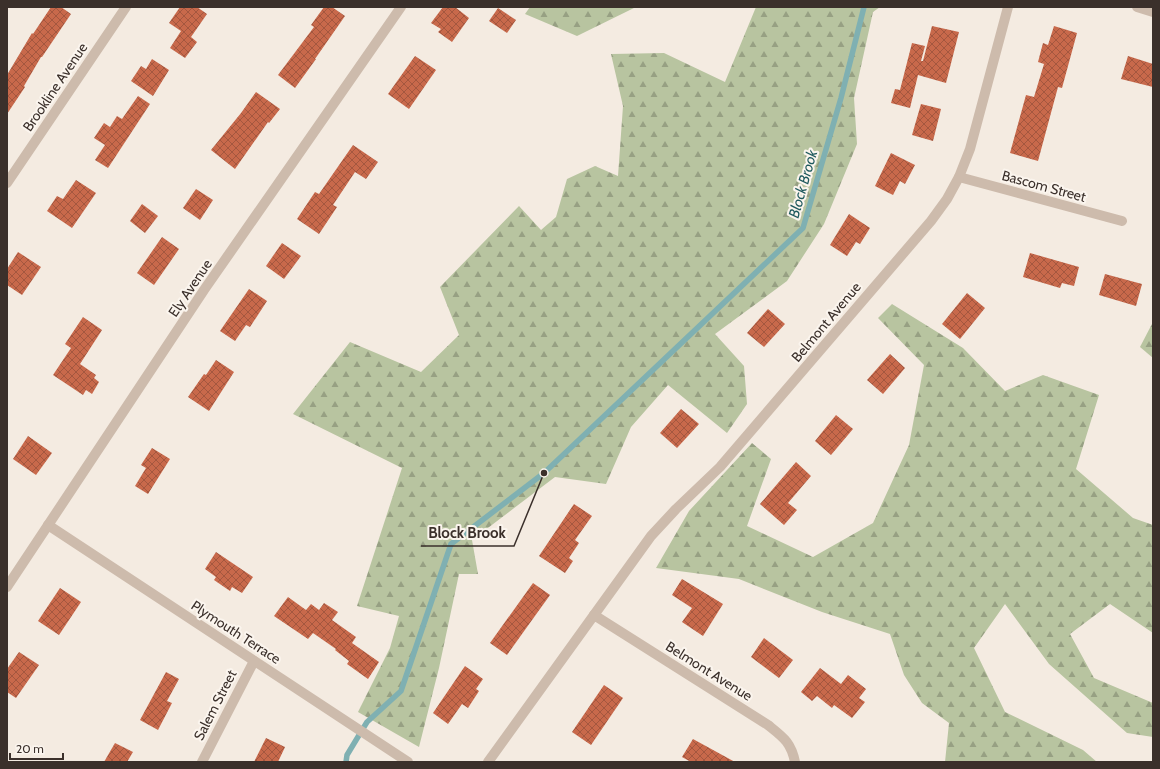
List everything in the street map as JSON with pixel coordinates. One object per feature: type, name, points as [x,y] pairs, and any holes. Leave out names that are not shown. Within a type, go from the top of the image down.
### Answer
[{"type":"street","name":"Brookline Avenue","points":[[7,183],[126,7]]},
{"type":"street","name":"Ely Avenue","points":[[7,587],[204,290],[401,7]]},
{"type":"street","name":"Belmont Avenue","points":[[488,762],[651,536],[676,509],[720,467],[931,221],[947,199],[959,178],[972,142],[1008,7]]},
{"type":"street","points":[[1137,7],[1153,12]]},
{"type":"street","name":"Bascom Street","points":[[959,178],[1122,221]]},
{"type":"street","name":"Plymouth Terrace","points":[[48,525],[408,762]]},
{"type":"street","name":"Belmont Avenue","points":[[594,615],[768,725],[790,745],[795,762]]},
{"type":"street","name":"Salem Street","points":[[202,762],[254,661]]},
{"type":"green space","points":[[530,7],[636,7],[577,36],[525,14]]},
{"type":"green space","points":[[756,7],[880,7],[873,12],[854,98],[857,144],[824,224],[787,281],[715,334],[744,366],[747,404],[727,433],[668,385],[631,427],[606,484],[555,477],[472,540],[478,574],[459,574],[439,668],[419,747],[358,712],[390,648],[399,616],[357,606],[402,468],[293,414],[350,342],[421,372],[459,335],[440,287],[519,206],[541,230],[556,217],[567,179],[595,166],[618,176],[623,106],[611,54],[664,53],[725,82]]},
{"type":"green space","points":[[892,304],[963,348],[1005,391],[1043,375],[1099,395],[1076,469],[1133,518],[1153,525],[1153,633],[1110,604],[1070,634],[1094,678],[1153,703],[1153,737],[1127,733],[1049,664],[1005,604],[974,648],[1005,712],[1083,750],[1097,762],[945,762],[949,723],[922,703],[904,675],[890,634],[822,612],[739,579],[656,568],[689,511],[752,443],[771,459],[747,526],[813,557],[873,523],[909,445],[924,365],[878,318]]},
{"type":"green space","points":[[1153,322],[1153,358],[1140,347]]},
{"type":"building","points":[[51,7],[61,7],[71,14],[41,57],[24,86],[25,87],[7,114],[7,75],[32,33],[33,34]]},
{"type":"building","points":[[180,7],[197,7],[207,14],[191,37],[197,42],[185,58],[170,48],[181,31],[169,23]]},
{"type":"building","points":[[324,7],[332,7],[345,16],[295,88],[278,75],[314,27],[311,25]]},
{"type":"building","points":[[443,7],[455,7],[469,18],[452,42],[438,32],[441,29],[431,23]]},
{"type":"building","points":[[498,8],[516,20],[507,33],[489,21]]},
{"type":"building","points":[[932,26],[959,32],[946,83],[918,75],[910,108],[891,103],[895,89],[900,90],[912,43],[925,46],[921,61],[923,61]]},
{"type":"building","points":[[1054,26],[1077,33],[1062,88],[1058,87],[1038,161],[1010,153],[1026,95],[1034,97],[1044,64],[1038,62],[1043,43],[1048,45]]},
{"type":"building","points":[[415,56],[436,70],[409,109],[388,94]]},
{"type":"building","points":[[1128,56],[1153,64],[1153,87],[1121,79]]},
{"type":"building","points":[[152,59],[169,70],[153,96],[131,81],[141,66],[146,69]]},
{"type":"building","points":[[256,92],[280,109],[269,123],[268,122],[235,169],[211,150]]},
{"type":"building","points":[[138,96],[150,104],[108,168],[95,160],[105,145],[94,138],[104,123],[110,127],[117,116],[122,119]]},
{"type":"building","points":[[921,104],[941,109],[933,141],[912,135]]},
{"type":"building","points":[[353,145],[378,162],[366,179],[355,172],[333,205],[337,207],[319,234],[297,219],[315,192],[319,194]]},
{"type":"building","points":[[891,153],[915,165],[905,184],[900,181],[893,195],[875,186]]},
{"type":"building","points":[[76,180],[96,193],[72,228],[47,211],[57,196],[63,199]]},
{"type":"building","points":[[196,189],[213,200],[200,220],[183,208]]},
{"type":"building","points":[[142,204],[158,216],[145,233],[130,221]]},
{"type":"building","points":[[849,214],[870,228],[860,244],[856,242],[847,256],[830,245]]},
{"type":"building","points":[[162,237],[179,249],[154,285],[137,273]]},
{"type":"building","points":[[282,243],[301,256],[284,279],[266,266]]},
{"type":"building","points":[[18,252],[41,267],[22,295],[7,285],[7,269]]},
{"type":"building","points":[[1030,253],[1079,267],[1074,286],[1062,283],[1060,288],[1023,277]]},
{"type":"building","points":[[1105,274],[1142,284],[1136,306],[1099,295]]},
{"type":"building","points":[[249,289],[267,301],[250,327],[246,325],[235,341],[220,331]]},
{"type":"building","points":[[967,293],[985,308],[960,339],[942,324]]},
{"type":"building","points":[[768,309],[785,324],[764,347],[747,333]]},
{"type":"building","points":[[83,317],[102,330],[80,364],[96,375],[94,378],[99,382],[92,394],[86,390],[83,395],[53,375],[71,348],[65,344]]},
{"type":"building","points":[[890,354],[905,368],[883,394],[867,380]]},
{"type":"building","points":[[216,360],[234,372],[209,411],[188,397]]},
{"type":"building","points":[[681,409],[699,424],[677,448],[660,433]]},
{"type":"building","points":[[836,415],[853,429],[831,455],[815,441]]},
{"type":"building","points":[[28,436],[52,453],[36,475],[13,459]]},
{"type":"building","points":[[152,448],[170,459],[148,494],[135,486],[146,468],[141,465]]},
{"type":"building","points":[[796,462],[811,476],[788,503],[797,510],[784,525],[760,504]]},
{"type":"building","points":[[574,504],[592,516],[575,540],[579,543],[569,558],[573,561],[565,573],[539,556]]},
{"type":"building","points":[[216,552],[253,577],[242,593],[232,587],[230,591],[214,580],[216,577],[205,569]]},
{"type":"building","points":[[682,579],[723,604],[703,636],[682,622],[692,608],[672,595]]},
{"type":"building","points":[[533,583],[550,595],[507,655],[490,643]]},
{"type":"building","points":[[60,588],[81,602],[59,635],[38,621]]},
{"type":"building","points":[[288,597],[306,610],[311,604],[319,610],[324,603],[338,612],[332,620],[356,637],[352,643],[379,662],[368,679],[347,664],[349,661],[335,650],[336,649],[313,633],[308,639],[274,616]]},
{"type":"building","points":[[764,638],[793,660],[779,678],[751,657]]},
{"type":"building","points":[[19,652],[39,665],[16,698],[7,692],[7,669]]},
{"type":"building","points":[[465,666],[483,679],[476,689],[479,691],[468,708],[462,704],[448,724],[433,713]]},
{"type":"building","points":[[820,668],[841,684],[848,675],[866,689],[859,698],[865,702],[852,718],[834,705],[832,708],[817,696],[812,701],[801,692]]},
{"type":"building","points":[[166,672],[179,679],[167,701],[172,703],[158,730],[140,720]]},
{"type":"building","points":[[604,685],[623,698],[591,745],[572,732]]},
{"type":"building","points":[[266,738],[285,747],[278,762],[254,762]]},
{"type":"building","points":[[693,739],[735,762],[691,762],[682,757]]},
{"type":"building","points":[[115,743],[133,752],[127,762],[104,762]]},
{"type":"waterway","name":"Block Brook","points":[[346,762],[347,755],[367,722],[401,691],[451,544],[544,473],[803,228],[841,98],[864,7]]},
{"type":"place","name":"Block Brook","points":[[544,473]]}]
